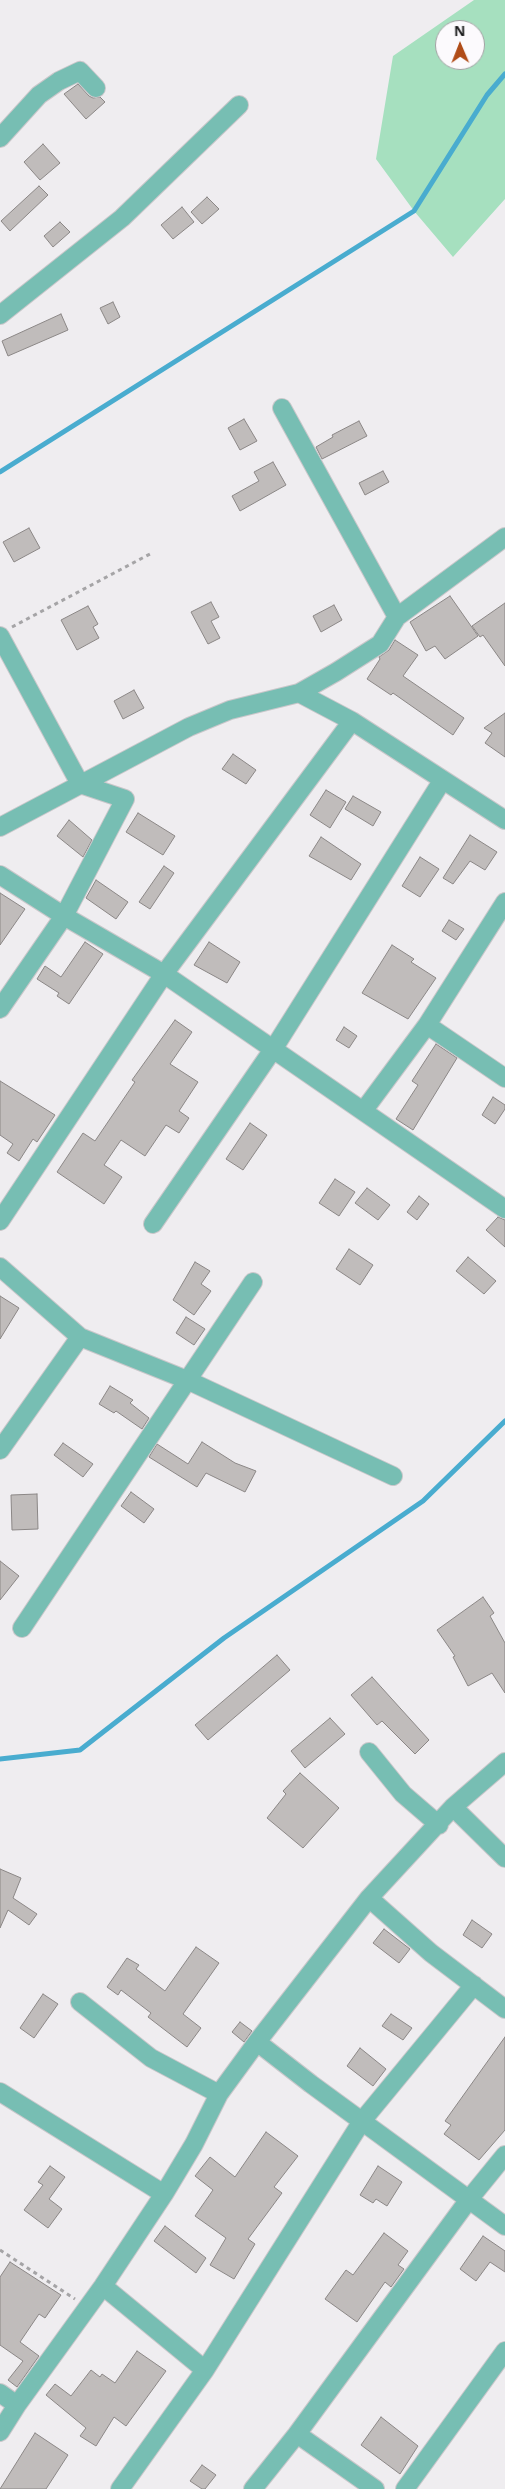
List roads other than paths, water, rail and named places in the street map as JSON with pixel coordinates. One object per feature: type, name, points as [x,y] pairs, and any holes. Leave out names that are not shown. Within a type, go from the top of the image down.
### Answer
[{"type":"street","points":[[0,138],[39,95],[59,81],[80,71],[96,88]]},
{"type":"street","points":[[0,315],[122,218],[239,105]]},
{"type":"street","points":[[282,408],[397,617]]},
{"type":"street","points":[[0,827],[189,727],[230,710],[299,694],[380,644],[397,617],[505,537]]},
{"type":"street","points":[[0,1009],[64,916],[125,798],[80,784],[4,632]]},
{"type":"street","points":[[299,694],[352,721],[505,820]]},
{"type":"street","points":[[0,1221],[164,974],[352,721]]},
{"type":"street","points":[[154,1224],[274,1048],[442,781]]},
{"type":"street","points":[[0,875],[64,916],[164,974],[364,1110],[505,1209]]},
{"type":"street","points":[[364,1110],[427,1025],[505,902]]},
{"type":"street","points":[[427,1025],[505,1078]]},
{"type":"street","points":[[0,1267],[80,1337],[187,1380],[393,1476]]},
{"type":"street","points":[[22,1628],[254,1282]]},
{"type":"street","points":[[0,1450],[80,1337]]},
{"type":"street","points":[[369,1752],[402,1794],[439,1825]]},
{"type":"street","points":[[0,2432],[17,2405],[103,2286],[164,2194],[194,2144],[219,2094],[257,2042],[369,1898],[439,1825],[452,1808],[505,1762]]},
{"type":"street","points":[[452,1808],[505,1858]]},
{"type":"street","points":[[369,1898],[432,1953],[505,2009]]},
{"type":"street","points":[[120,2489],[205,2370],[362,2122],[474,1985]]},
{"type":"street","points":[[80,2002],[151,2058],[219,2094]]},
{"type":"street","points":[[257,2042],[362,2122],[470,2198],[505,2226]]},
{"type":"street","points":[[0,2092],[164,2194]]},
{"type":"street","points":[[253,2489],[297,2434],[470,2198],[505,2155]]},
{"type":"street","points":[[103,2286],[205,2370]]},
{"type":"street","points":[[405,2489],[505,2351]]},
{"type":"street","points":[[0,2393],[17,2405]]},
{"type":"street","points":[[297,2434],[375,2489]]},
{"type":"waterway","points":[[0,472],[414,211],[487,95],[505,74]]},
{"type":"waterway","points":[[0,1759],[80,1750],[224,1638],[423,1501],[505,1421]]}]
